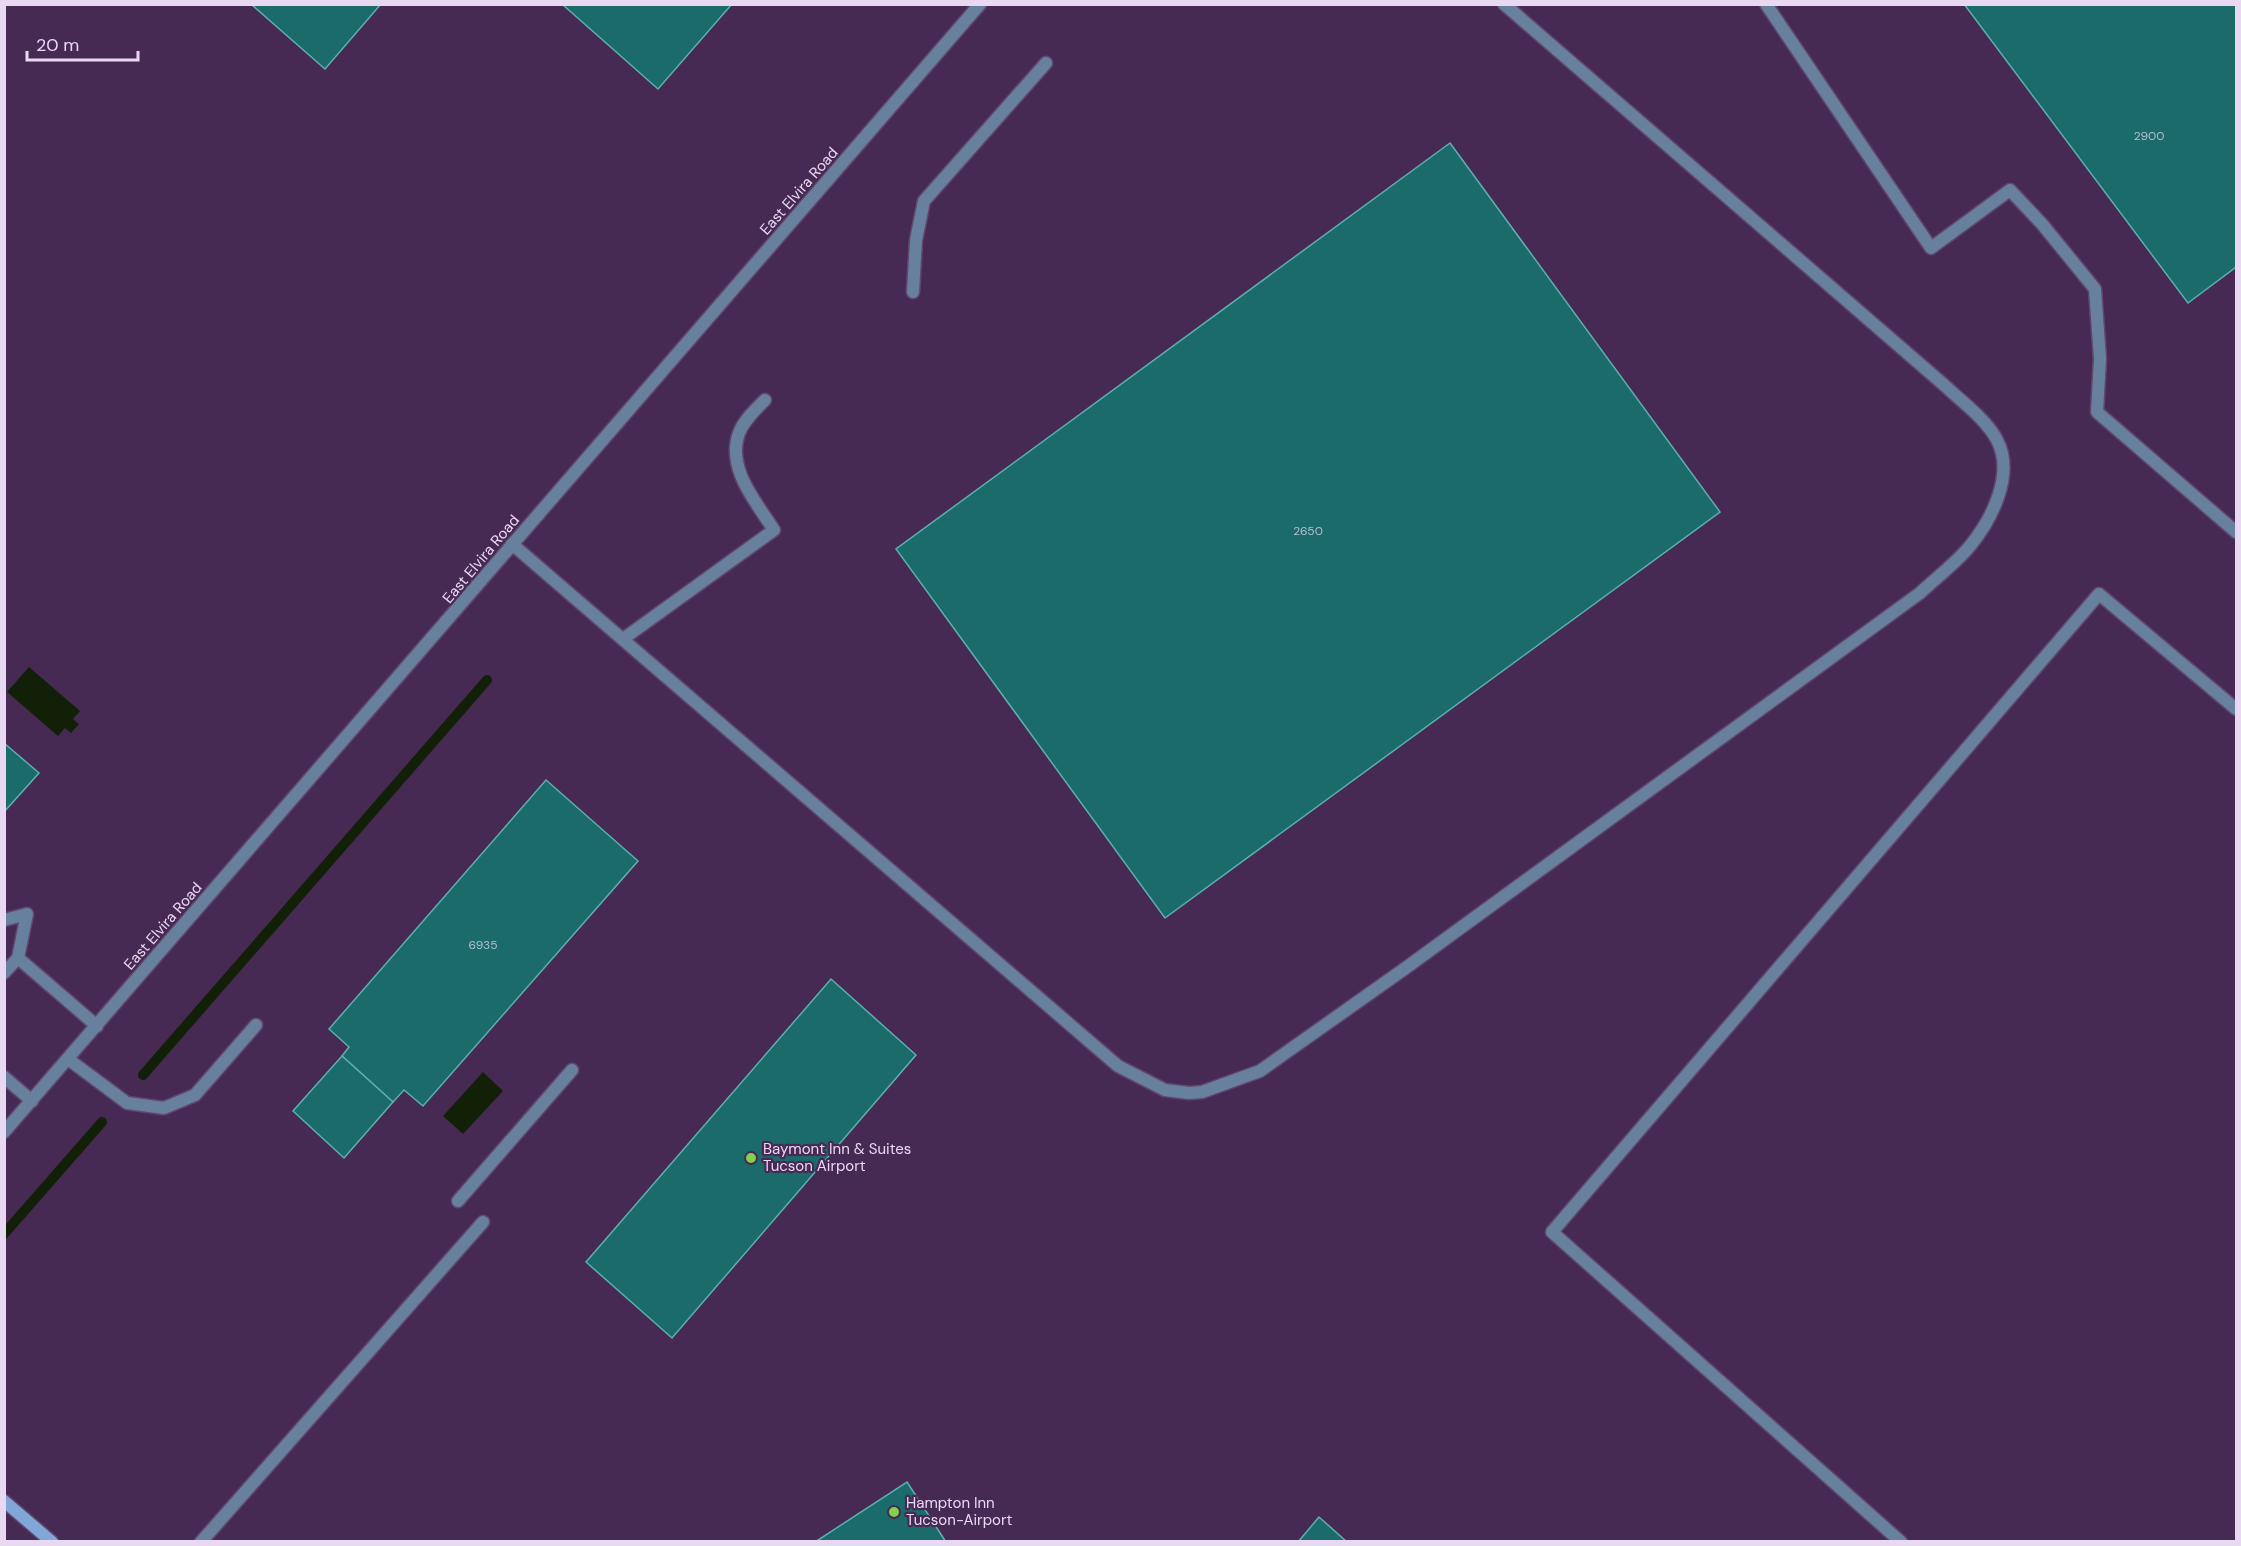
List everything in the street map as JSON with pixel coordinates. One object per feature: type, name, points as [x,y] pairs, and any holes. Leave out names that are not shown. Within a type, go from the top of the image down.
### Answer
[{"type":"main road","points":[[4,1501],[52,1542]]},
{"type":"street","name":"East Elvira Road","points":[[4,1132],[980,4]]},
{"type":"street","points":[[512,544],[1118,1066],[1165,1090],[1202,1092],[1260,1071],[1407,967],[1920,593],[1970,547],[1989,518],[2001,488],[2005,465],[1997,441],[1983,423],[1943,384],[1504,4]]},
{"type":"street","points":[[1766,4],[1931,248],[2010,190],[2042,224],[2095,289],[2100,359],[2097,412],[2236,532]]},
{"type":"street","points":[[912,292],[916,240],[924,201],[1046,63]]},
{"type":"street","points":[[623,639],[774,530],[743,481],[736,453],[740,432],[750,416],[765,400]]},
{"type":"street","points":[[1901,1542],[1552,1232],[2099,594],[2236,709]]},
{"type":"street","points":[[4,920],[27,914],[18,958],[4,974]]},
{"type":"street","points":[[18,958],[97,1026]]},
{"type":"street","points":[[68,1059],[127,1103],[164,1108],[195,1095],[256,1025]]},
{"type":"street","points":[[458,1201],[572,1070]]},
{"type":"street","points":[[4,1077],[32,1101]]},
{"type":"street","points":[[201,1542],[483,1222]]},
{"type":"shaded area","points":[[29,667],[80,711],[73,719],[79,724],[71,733],[65,728],[58,736],[7,692]]},
{"type":"shaded area","points":[[483,1072],[503,1091],[463,1134],[443,1116]]},
{"type":"building","points":[[251,4],[381,4],[325,69]]},
{"type":"building","points":[[562,4],[732,4],[658,89]]},
{"type":"building","points":[[1964,4],[2236,4],[2236,267],[2188,303]]},
{"type":"building","points":[[1450,143],[1720,512],[1165,918],[896,549]]},
{"type":"building","points":[[4,743],[39,773],[4,812]]},
{"type":"building","points":[[546,780],[638,861],[423,1106],[404,1090],[393,1102],[342,1056],[349,1047],[329,1029]]},
{"type":"building","name":"Baymont Inn & Suites Tucson Airport","points":[[831,979],[916,1055],[672,1338],[586,1262]]},
{"type":"building","points":[[342,1056],[393,1102],[344,1158],[293,1111]]},
{"type":"building","name":"Hampton Inn Tucson-Airport","points":[[907,1482],[946,1542],[815,1542]]},
{"type":"building","points":[[1319,1517],[1347,1542],[1298,1542]]},
{"type":"waterway","points":[[143,1075],[487,680]]},
{"type":"waterway","points":[[4,1234],[102,1122]]},
{"type":"place","name":"Baymont Inn & Suites Tucson Airport","points":[[751,1158]]},
{"type":"place","name":"Hampton Inn Tucson-Airport","points":[[894,1512]]}]
